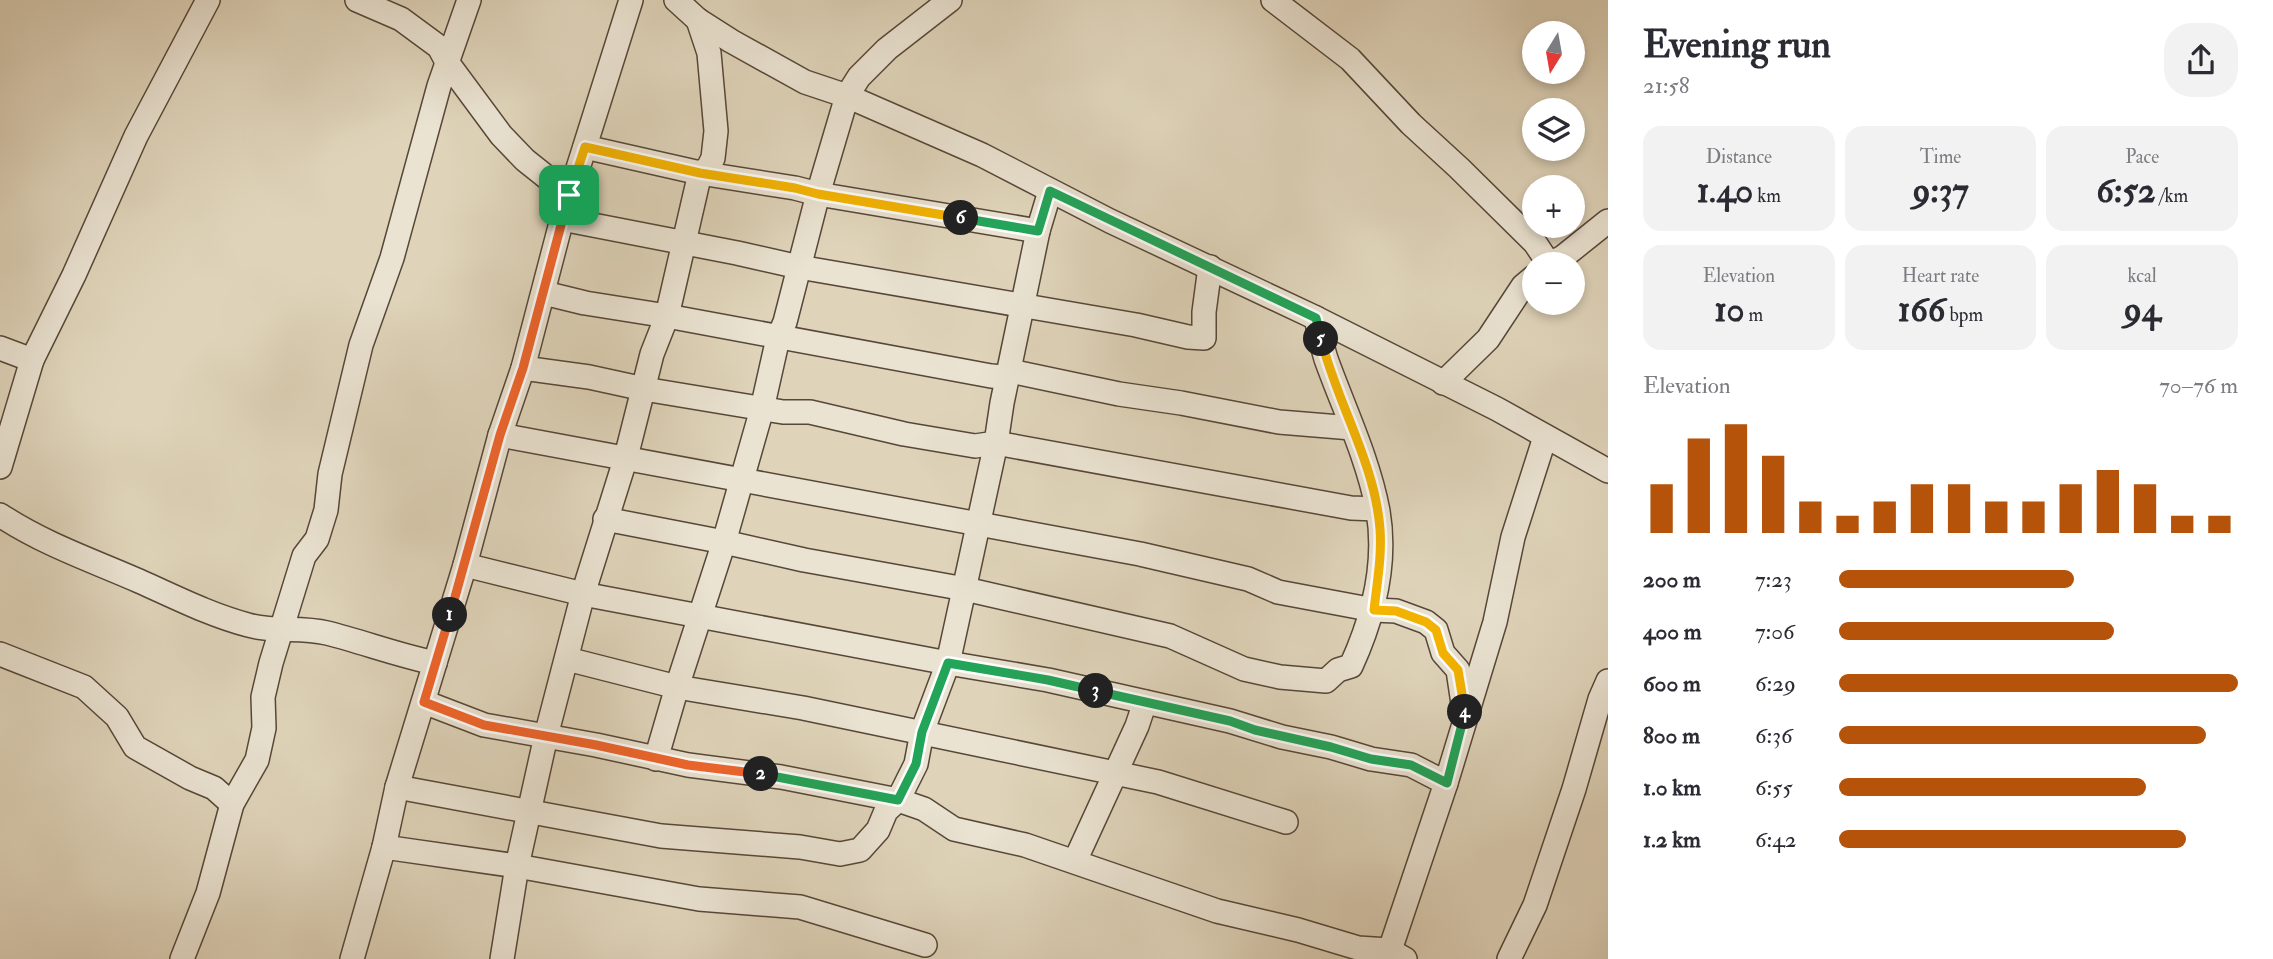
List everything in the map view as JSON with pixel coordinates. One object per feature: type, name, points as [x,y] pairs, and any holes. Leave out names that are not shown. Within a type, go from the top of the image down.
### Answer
[{"type":"street","points":[[0,467],[32,360],[74,275],[136,136],[208,0]]},
{"type":"street","points":[[356,0],[401,19],[439,47],[447,62],[509,143],[524,160],[569,195]]},
{"type":"street","points":[[182,959],[208,893],[232,804],[257,760],[264,727],[263,697],[280,631],[304,556],[317,539],[323,520],[330,474],[360,345],[392,258],[447,62],[469,0]]},
{"type":"street","points":[[352,959],[384,847],[397,787],[466,565],[500,435],[523,368],[544,293],[562,219],[631,0]]},
{"type":"street","points":[[676,0],[698,20],[766,62],[805,82],[847,96],[982,155],[1050,191],[1316,318],[1497,409],[1608,471]]},
{"type":"street","points":[[656,759],[724,542],[762,409],[778,338],[785,322],[847,96],[859,78],[887,49],[950,0]]},
{"type":"street","points":[[1273,0],[1350,59],[1410,124],[1459,167],[1541,252]]},
{"type":"street","points":[[502,959],[517,866],[546,736],[583,594],[626,457],[652,354],[667,316],[700,173],[708,168],[713,158],[716,131],[709,53],[698,20]]},
{"type":"street","points":[[585,147],[700,173],[1038,231]]},
{"type":"street","points":[[397,787],[661,836],[840,854],[860,850],[878,830],[886,811],[898,800],[916,764],[922,732],[948,663],[996,443],[1038,231],[1050,191]]},
{"type":"street","points":[[562,219],[799,267],[1136,325],[1188,338],[1204,338],[1204,312],[1210,267]]},
{"type":"street","points":[[1569,252],[1608,221]]},
{"type":"street","points":[[1443,383],[1488,339],[1522,288]]},
{"type":"street","points":[[544,293],[584,303],[991,376],[1004,377],[1010,371]]},
{"type":"street","points":[[605,519],[804,560],[965,589],[1170,636],[1244,669],[1280,677],[1326,681],[1338,670],[1351,666],[1366,634],[1374,610],[1380,531],[1377,509],[1352,428],[1326,359],[1316,318]]},
{"type":"street","points":[[0,348],[32,360]]},
{"type":"street","points":[[523,368],[589,377],[762,409],[810,412],[904,434],[975,446],[996,443],[1351,508],[1377,509]]},
{"type":"street","points":[[1010,371],[1118,394],[1279,422],[1352,428]]},
{"type":"street","points":[[500,435],[1188,563],[1248,579],[1278,592],[1374,610],[1396,611],[1426,622],[1436,630],[1443,653],[1458,670],[1465,717]]},
{"type":"street","points":[[424,702],[484,725],[656,759],[781,777],[898,800],[924,808],[954,828],[1025,845],[1217,911],[1394,956],[1495,622],[1513,537],[1545,437]]},
{"type":"street","points":[[0,515],[44,541],[214,615],[250,626],[280,631],[305,629],[326,633],[396,655],[435,663]]},
{"type":"street","points":[[466,565],[583,594],[1048,680],[1230,721],[1255,730],[1371,759],[1411,765],[1447,783]]},
{"type":"street","points":[[0,654],[83,687],[117,717],[135,747],[190,778],[214,788],[232,804]]},
{"type":"street","points":[[567,659],[677,687],[803,708],[1158,782],[1286,822]]},
{"type":"street","points":[[1509,959],[1535,905],[1608,681]]},
{"type":"street","points":[[1075,861],[1144,702]]},
{"type":"street","points":[[384,847],[517,866],[699,899],[800,906],[925,946]]},
{"type":"route","points":[[585,147],[700,173],[1038,231],[1050,191],[1316,318],[1326,359],[1362,455],[1377,509],[1380,558],[1374,610],[1396,611],[1426,622],[1436,630],[1443,653],[1458,670],[1465,717],[1447,783],[1411,765],[1371,759],[1255,730],[1230,721],[1048,680],[948,663],[922,732],[916,764],[898,800],[781,777],[688,765],[484,725],[424,702],[466,565],[500,435],[523,368],[569,195],[585,147]]}]
